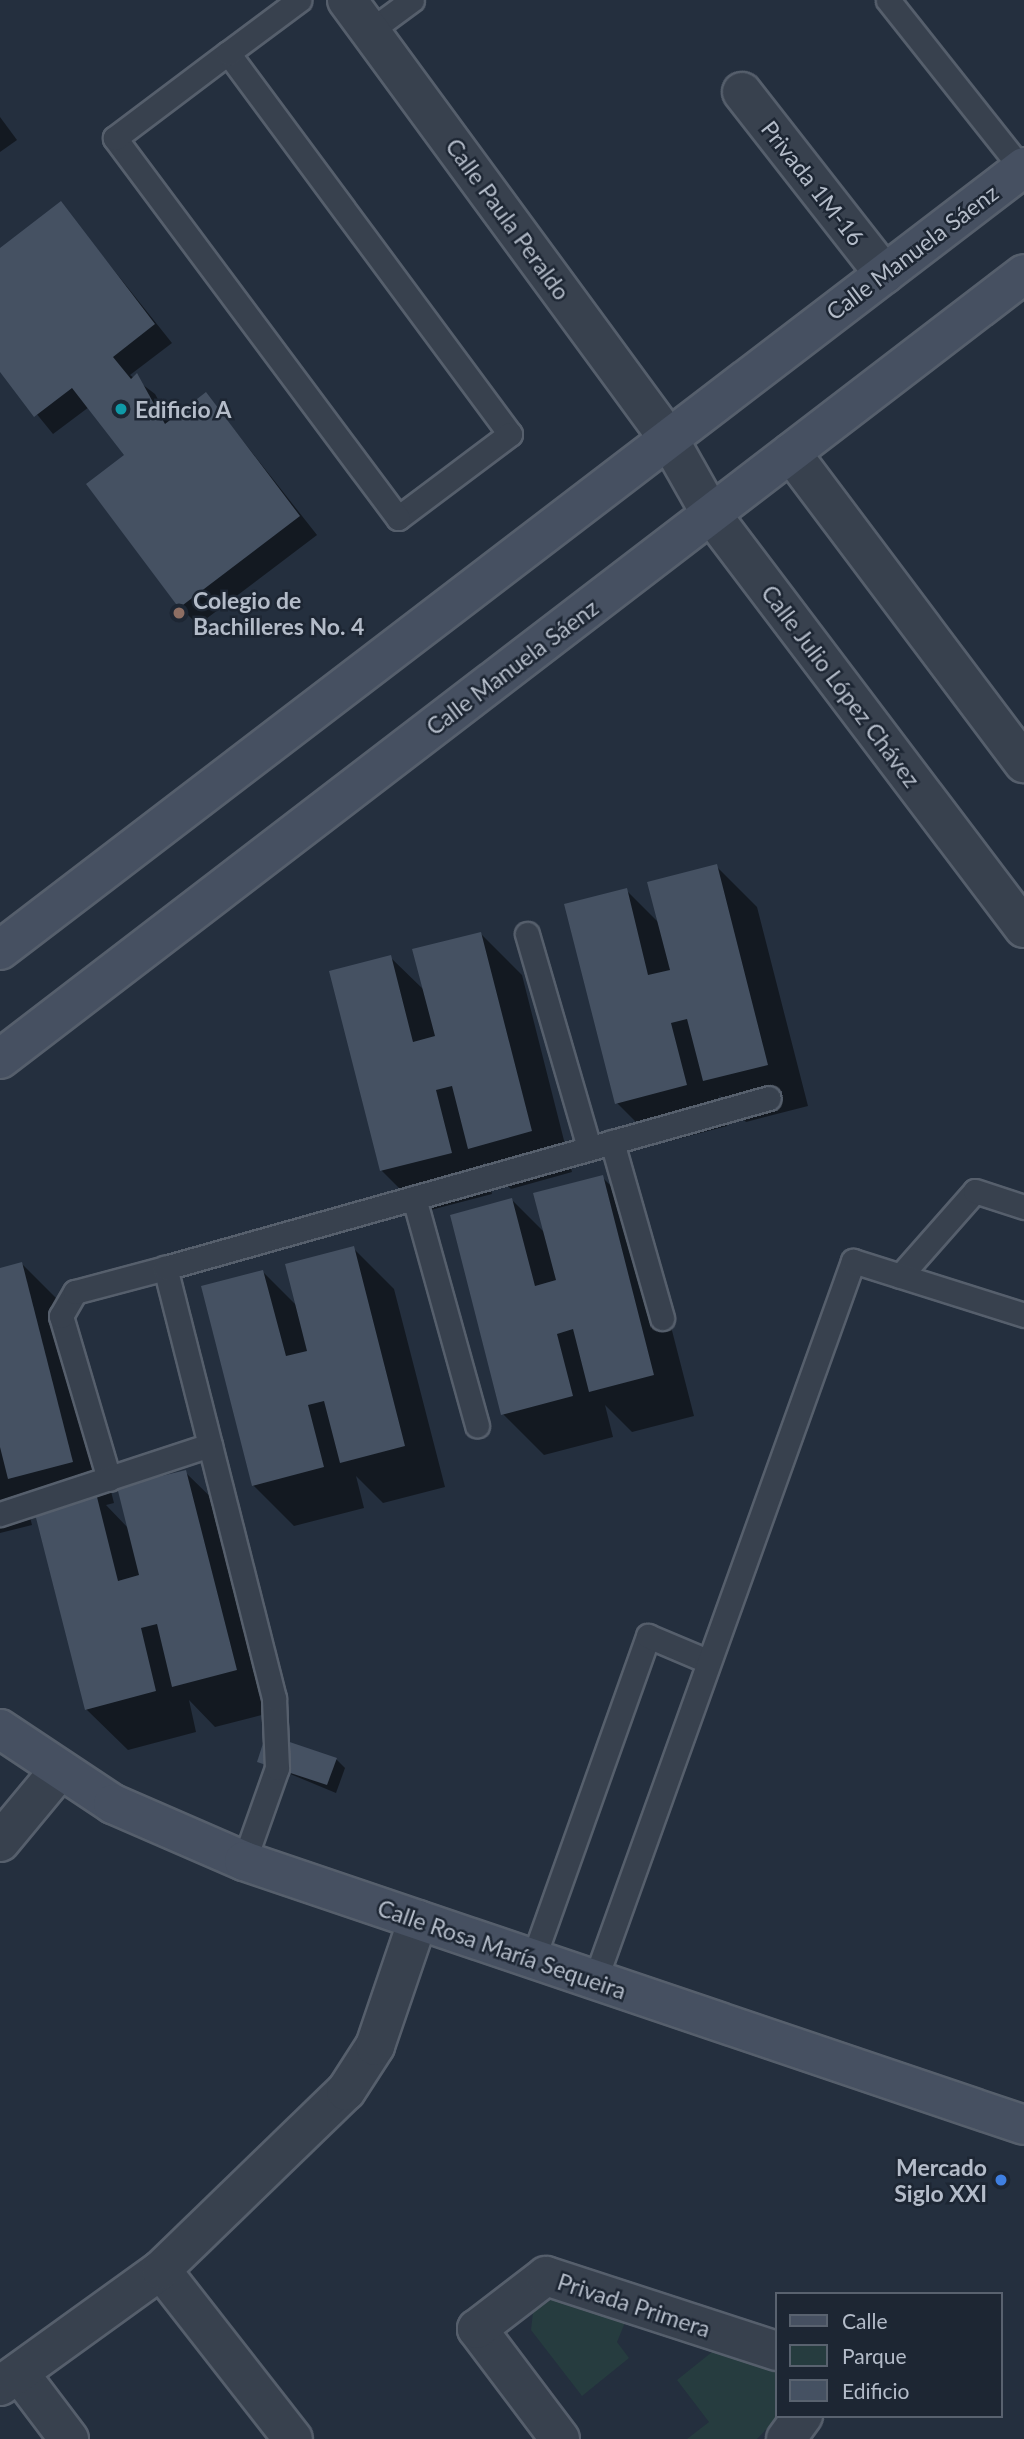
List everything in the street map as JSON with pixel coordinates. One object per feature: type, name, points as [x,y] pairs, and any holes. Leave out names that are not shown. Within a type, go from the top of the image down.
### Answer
[{"type":"street","name":"Calle Paula Peraldo","points":[[347,0],[668,438]]},
{"type":"street","name":"Privada 1M-16","points":[[742,92],[884,274]]},
{"type":"street","name":"Calle Manuela Sáenz","points":[[0,950],[1023,168]]},
{"type":"street","name":"Calle Manuela Sáenz","points":[[0,1059],[1024,274]]},
{"type":"street","name":"Calle Julio López Chávez","points":[[668,438],[711,514],[1024,928]]},
{"type":"street","points":[[791,453],[1024,763]]},
{"type":"street","name":"Calle Rosa María Sequeira","points":[[0,1729],[58,1771],[170,1832],[244,1861],[1024,2124]]},
{"type":"street","points":[[0,1842],[58,1771]]},
{"type":"street","points":[[69,2439],[9,2379],[161,2270],[346,2091],[375,2046],[418,1920]]},
{"type":"street","points":[[161,2270],[293,2439]]},
{"type":"street","name":"Privada Primera","points":[[560,2439],[477,2329],[546,2276],[776,2351]]},
{"type":"street","points":[[786,2439],[802,2418]]},
{"type":"lane","points":[[228,53],[510,434],[398,518],[115,138],[228,53],[299,0]]},
{"type":"lane","points":[[370,31],[412,0]]},
{"type":"lane","points":[[888,0],[1023,168]]},
{"type":"lane","points":[[527,934],[589,1149]]},
{"type":"lane","points":[[109,1479],[61,1316],[75,1292],[769,1098]]},
{"type":"lane","points":[[612,1142],[662,1318]]},
{"type":"lane","points":[[901,1276],[975,1191],[1024,1207]]},
{"type":"lane","points":[[414,1198],[477,1425]]},
{"type":"lane","points":[[595,1980],[705,1660],[853,1261],[1024,1315]]},
{"type":"lane","points":[[165,1268],[274,1698],[277,1768],[244,1861]]},
{"type":"lane","points":[[0,1514],[210,1445]]},
{"type":"lane","points":[[533,1959],[648,1636],[705,1660]]},
{"type":"green space","points":[[560,2294],[631,2308],[617,2342],[629,2358],[582,2396],[531,2330],[533,2312]]},
{"type":"green space","points":[[727,2340],[776,2358],[777,2418],[757,2439],[687,2439],[709,2422],[677,2380]]},
{"type":"building","name":"Edificio A","points":[[61,201],[155,324],[113,357],[131,379],[137,373],[165,424],[206,392],[300,516],[179,608],[86,484],[124,455],[72,388],[34,417],[0,372],[0,248]]},
{"type":"building","points":[[717,864],[768,1065],[703,1081],[687,1019],[671,1023],[687,1085],[615,1104],[564,904],[627,888],[648,975],[670,970],[647,882]]},
{"type":"building","points":[[481,932],[532,1131],[468,1149],[452,1086],[436,1090],[452,1153],[380,1171],[329,971],[391,955],[413,1042],[435,1036],[412,949]]},
{"type":"building","points":[[603,1175],[654,1375],[589,1392],[573,1329],[557,1334],[573,1396],[501,1415],[450,1215],[512,1198],[535,1286],[556,1280],[533,1193]]},
{"type":"building","points":[[354,1246],[405,1446],[340,1463],[324,1401],[308,1405],[324,1467],[252,1486],[201,1286],[263,1270],[286,1356],[307,1351],[285,1264]]},
{"type":"building","points":[[22,1262],[73,1462],[8,1479],[0,1447],[0,1268]]},
{"type":"building","points":[[186,1470],[237,1670],[172,1687],[157,1624],[141,1628],[156,1691],[85,1710],[34,1510],[96,1493],[118,1581],[139,1575],[117,1487]]},
{"type":"building","points":[[266,1734],[337,1758],[327,1785],[257,1762]]},
{"type":"place","name":"Edificio A","points":[[121,409]]},
{"type":"place","name":"Colegio de Bachilleres No. 4","points":[[179,613]]},
{"type":"place","name":"Mercado Siglo XXI","points":[[1001,2180]]}]
